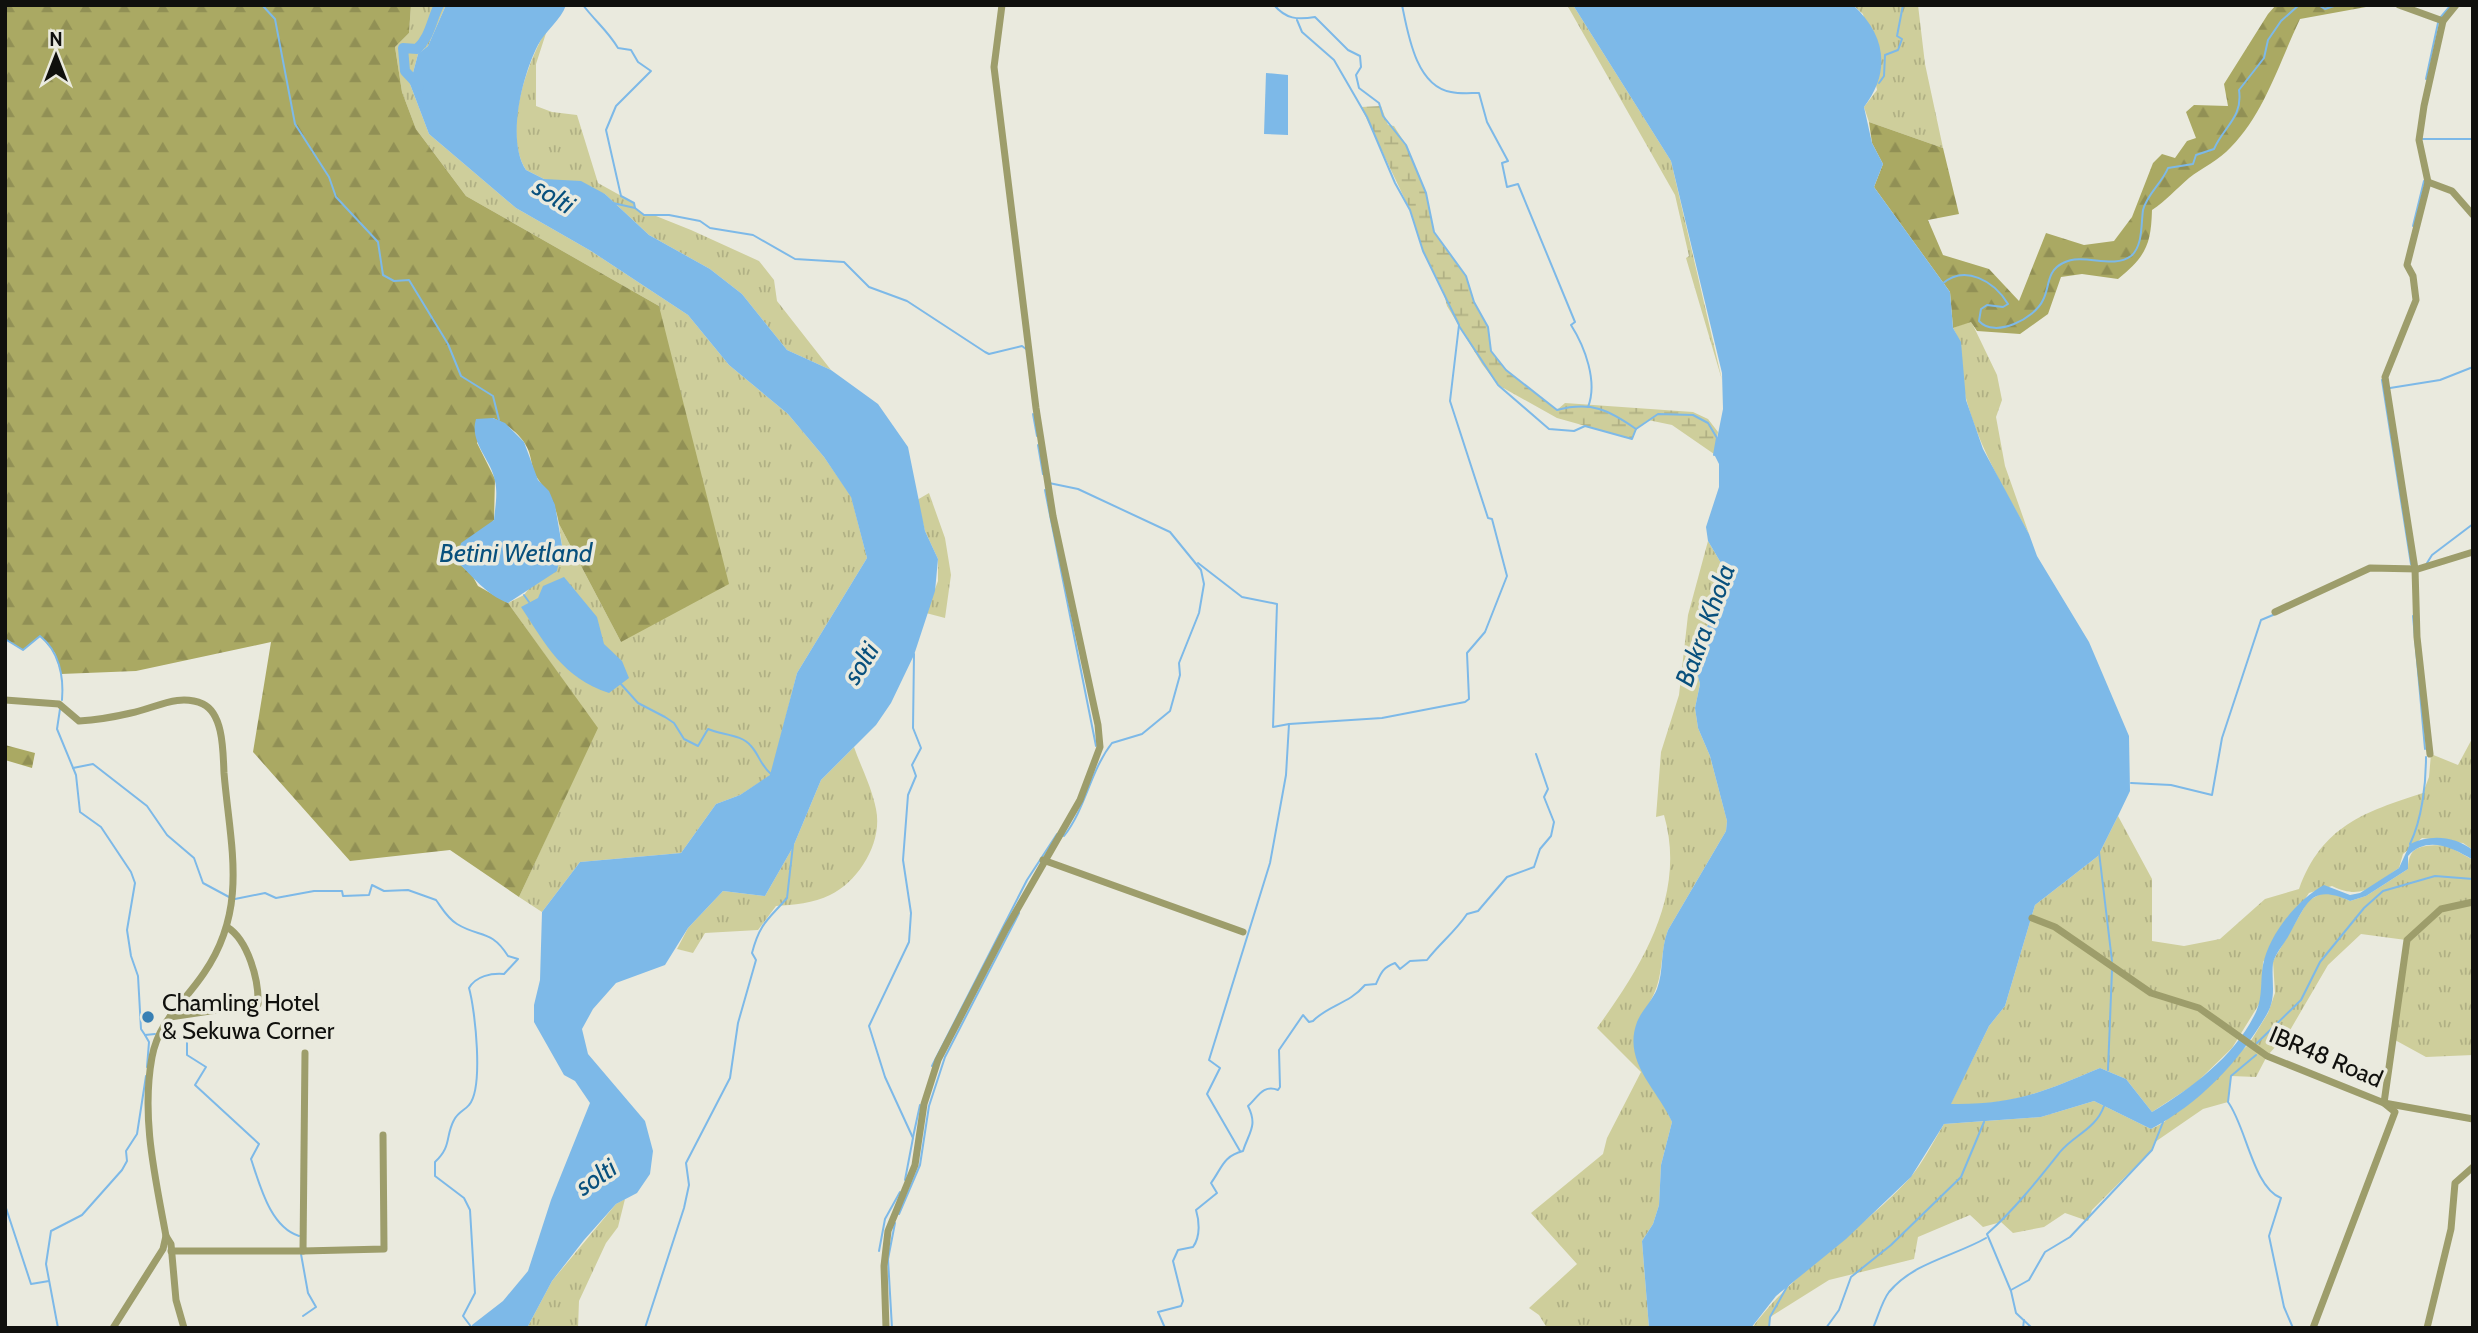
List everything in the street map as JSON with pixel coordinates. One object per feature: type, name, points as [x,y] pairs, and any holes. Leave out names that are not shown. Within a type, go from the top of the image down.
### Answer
[{"type":"street","points":[[886,1328],[884,1266],[888,1231],[913,1171],[924,1104],[938,1060],[1043,860],[1080,800],[1091,775],[1099,738],[1053,516],[1036,408],[993,68],[1002,5]]},
{"type":"street","points":[[2399,5],[2443,22]]},
{"type":"street","points":[[2430,754],[2417,637],[2415,569],[2385,377],[2416,300],[2413,276],[2407,265],[2428,183],[2419,140],[2443,22],[2456,5]]},
{"type":"street","points":[[2428,183],[2452,191],[2473,215]]},
{"type":"street","points":[[2275,612],[2370,568],[2415,569],[2473,552]]},
{"type":"street","points":[[5,700],[59,704],[79,721],[135,712],[176,699],[204,705],[213,712],[223,754],[234,866],[233,909],[205,971],[157,1033],[147,1122],[166,1236],[172,1251],[176,1300],[184,1328]]},
{"type":"street","points":[[1043,860],[1243,932]]},
{"type":"street","points":[[2313,1328],[2395,1112],[2384,1102],[2407,940],[2441,909],[2473,902]]},
{"type":"street","name":"IBR48 Road","points":[[2032,918],[2056,928],[2151,993],[2199,1007],[2267,1056],[2384,1102],[2473,1119]]},
{"type":"street","points":[[170,1017],[258,1004],[256,982],[245,952],[234,932],[227,927]]},
{"type":"street","points":[[303,1251],[305,1054]]},
{"type":"street","points":[[172,1251],[384,1249],[383,1135]]},
{"type":"street","points":[[2427,1328],[2451,1229],[2455,1184],[2473,1167]]},
{"type":"street","points":[[113,1328],[163,1249],[166,1236]]},
{"type":"green space","points":[[5,5],[411,5],[409,33],[395,47],[402,92],[416,129],[466,196],[659,306],[729,584],[621,642],[559,524],[554,505],[536,476],[523,441],[510,427],[493,418],[477,443],[495,479],[494,520],[456,561],[472,575],[478,586],[508,603],[598,728],[519,897],[450,850],[350,861],[253,752],[271,642],[136,671],[61,674],[55,653],[40,636],[23,650],[5,639]]},
{"type":"green space","points":[[411,5],[446,5],[428,46],[418,54],[410,84],[429,134],[516,208],[591,251],[688,315],[729,365],[788,414],[824,457],[851,496],[867,558],[797,673],[771,775],[740,795],[716,804],[681,853],[580,862],[542,912],[519,897],[597,728],[508,603],[524,595],[562,546],[559,524],[621,642],[659,306],[466,196],[416,129],[402,92],[395,47],[409,33]]},
{"type":"green space","points":[[1567,5],[1573,5],[1671,161],[1722,380],[1686,258],[1689,256],[1675,195]]},
{"type":"green space","points":[[1853,5],[1918,5],[1925,64],[1943,148],[1869,122],[1864,107],[1877,90],[1863,14]]},
{"type":"green space","points":[[2276,5],[2377,5],[2300,19],[2262,103],[2243,134],[2226,152],[2189,178],[2152,210],[2145,249],[2118,279],[2082,274],[2061,277],[2048,314],[2020,334],[1977,331],[1971,322],[1953,328],[1950,292],[1874,187],[1883,164],[1872,143],[1869,122],[1943,148],[1959,214],[1928,220],[1943,255],[1989,269],[2019,301],[2046,233],[2084,245],[2114,241],[2132,217],[2153,163],[2162,154],[2175,158],[2187,141],[2196,138],[2186,112],[2194,105],[2228,106],[2224,84]]},
{"type":"green space","points":[[548,27],[536,64],[536,106],[552,112],[577,115],[598,183],[634,203],[635,208],[644,215],[656,216],[691,230],[759,261],[774,280],[777,301],[831,370],[787,350],[742,294],[710,269],[649,235],[605,194],[544,179],[526,170],[516,137],[520,97],[532,59]]},
{"type":"green space","points":[[1381,106],[1388,125],[1394,126],[1406,145],[1426,193],[1434,232],[1466,276],[1474,302],[1488,327],[1491,351],[1506,370],[1557,410],[1565,403],[1693,412],[1708,419],[1718,432],[1714,454],[1672,425],[1648,420],[1636,429],[1632,439],[1557,418],[1498,385],[1447,306],[1443,290],[1423,251],[1410,210],[1361,107]]},
{"type":"green space","points":[[1971,321],[1997,375],[2002,400],[1996,417],[2005,466],[2029,534],[1986,453],[1967,402],[1960,345],[1953,328]]},
{"type":"green space","points":[[929,493],[945,538],[951,575],[945,618],[926,613],[938,581],[938,559],[925,531],[917,500]]},
{"type":"green space","points":[[1708,541],[1721,563],[1716,604],[1694,660],[1700,684],[1695,708],[1698,728],[1710,756],[1727,821],[1726,831],[1668,930],[1657,986],[1634,1039],[1672,1122],[1661,1165],[1659,1205],[1653,1224],[1642,1241],[1649,1328],[1547,1328],[1539,1315],[1529,1308],[1577,1264],[1531,1213],[1603,1154],[1607,1138],[1641,1072],[1597,1028],[1630,980],[1644,954],[1665,901],[1670,873],[1670,844],[1664,815],[1656,817],[1661,752],[1679,695],[1688,615]]},
{"type":"green space","points":[[2473,737],[2473,850],[2463,843],[2422,838],[2403,854],[2399,868],[2367,889],[2352,892],[2332,886],[2309,893],[2263,962],[2261,1001],[2232,1048],[2195,1084],[2152,1112],[2126,1079],[2100,1068],[2028,1096],[1992,1103],[1950,1105],[1989,1026],[2005,1006],[2035,905],[2098,856],[2118,816],[2152,879],[2152,941],[2184,946],[2220,939],[2265,899],[2299,889],[2320,850],[2348,824],[2382,807],[2423,793],[2429,777],[2431,754],[2458,765]]},
{"type":"green space","points":[[5,745],[35,753],[32,768],[5,760]]},
{"type":"green space","points":[[854,747],[872,793],[877,822],[872,847],[859,870],[841,889],[824,898],[776,906],[758,930],[705,933],[693,953],[677,949],[688,928],[723,891],[765,896],[793,847],[821,780]]},
{"type":"green space","points":[[2446,845],[2473,860],[2473,1055],[2426,1057],[2395,1040],[2406,940],[2361,934],[2328,965],[2289,1032],[2267,1056],[2256,1077],[2231,1076],[2228,1102],[2203,1109],[2155,1142],[2152,1150],[2092,1210],[2088,1221],[2065,1213],[2044,1227],[2013,1233],[2001,1222],[1983,1227],[1970,1215],[1918,1237],[1914,1259],[1829,1280],[1770,1317],[1769,1328],[1752,1328],[1788,1287],[1909,1179],[1944,1124],[2041,1117],[2094,1101],[2151,1129],[2163,1123],[2249,1044],[2268,1013],[2275,993],[2273,961],[2308,901],[2322,893],[2331,892],[2350,901],[2366,896],[2408,869],[2414,850],[2425,846]]},
{"type":"green space","points":[[625,1199],[618,1227],[606,1243],[579,1301],[578,1328],[527,1328],[552,1281],[616,1204]]},
{"type":"water","name":"solti","points":[[446,5],[566,5],[538,45],[522,90],[518,108],[517,142],[526,170],[544,179],[581,181],[605,194],[649,235],[710,269],[742,294],[787,350],[831,370],[878,404],[908,447],[925,531],[938,559],[935,591],[914,655],[891,703],[876,725],[821,780],[793,847],[765,896],[723,891],[688,928],[665,965],[616,983],[593,1009],[582,1029],[588,1054],[645,1121],[653,1151],[650,1174],[637,1193],[616,1204],[584,1240],[552,1281],[527,1328],[472,1328],[472,1325],[503,1301],[528,1271],[551,1200],[590,1103],[575,1081],[564,1075],[534,1022],[534,1005],[540,980],[542,912],[580,862],[681,853],[716,804],[740,795],[770,775],[797,673],[867,558],[851,497],[824,457],[788,414],[729,365],[688,315],[591,251],[516,208],[429,134],[410,84],[418,54],[428,46]]},
{"type":"water","points":[[1573,5],[1853,5],[1864,17],[1878,41],[1881,54],[1878,81],[1864,107],[1872,143],[1883,164],[1874,187],[1950,292],[1953,328],[1961,342],[1966,400],[1983,449],[2029,534],[2037,556],[2089,642],[2129,736],[2130,791],[2118,816],[2098,856],[2035,905],[2005,1006],[1989,1026],[1951,1104],[1993,1102],[2028,1095],[2100,1068],[2126,1079],[2152,1112],[2197,1081],[2237,1043],[2258,1006],[2263,965],[2271,941],[2304,899],[2324,885],[2350,895],[2360,893],[2399,868],[2410,844],[2418,841],[2450,839],[2473,850],[2473,860],[2449,848],[2423,846],[2408,856],[2408,869],[2366,896],[2350,901],[2326,894],[2311,900],[2274,960],[2272,1001],[2256,1032],[2231,1065],[2202,1094],[2151,1129],[2094,1101],[2041,1117],[1944,1124],[1911,1177],[1846,1239],[1776,1296],[1751,1328],[1649,1328],[1642,1241],[1653,1224],[1659,1205],[1661,1165],[1672,1122],[1638,1063],[1634,1036],[1637,1022],[1657,989],[1668,930],[1726,831],[1727,821],[1710,756],[1698,728],[1695,708],[1700,684],[1694,660],[1716,604],[1721,563],[1708,541],[1706,527],[1719,487],[1719,464],[1714,454],[1723,409],[1722,373],[1671,161]]},
{"type":"water","points":[[1266,73],[1288,75],[1288,135],[1264,134]]},
{"type":"water","name":"Betini Wetland","points":[[493,418],[505,423],[524,442],[538,480],[549,491],[555,505],[562,546],[557,571],[508,603],[486,590],[456,561],[461,543],[494,520],[495,481],[475,436],[476,419]]},
{"type":"water","points":[[564,577],[597,617],[604,644],[622,661],[629,678],[609,693],[579,679],[557,659],[521,607],[538,598],[543,586]]},
{"type":"waterway","points":[[262,5],[275,19],[295,124],[329,177],[336,197],[378,242],[383,275],[394,281],[409,280],[448,344],[461,376],[493,396],[499,420]]},
{"type":"waterway","points":[[419,86],[405,71],[403,48],[417,49],[428,34],[439,5]]},
{"type":"waterway","points":[[583,5],[618,48],[631,50],[638,62],[651,71],[616,106],[606,130],[621,196],[634,203],[635,208]]},
{"type":"waterway","points":[[1274,5],[1292,17],[1315,17],[1348,50],[1360,56],[1361,67],[1356,75],[1359,88],[1379,103],[1383,116],[1406,145],[1426,193],[1434,232],[1466,276],[1474,302],[1488,327],[1491,351],[1506,370],[1557,410],[1580,406],[1599,409],[1636,429],[1658,414],[1693,415],[1708,423],[1717,438],[1714,455]]},
{"type":"waterway","points":[[1402,5],[1411,44],[1429,80],[1439,88],[1451,92],[1479,93],[1487,122],[1508,161],[1502,163],[1507,187],[1518,184],[1575,322],[1571,325],[1585,354],[1591,376],[1588,407]]},
{"type":"waterway","points":[[1879,83],[1884,76],[1885,55],[1898,50],[1902,39],[1897,36],[1903,5]]},
{"type":"waterway","points":[[1942,284],[1960,275],[1969,275],[1987,282],[2008,304],[2003,307],[1987,305],[1981,309],[1979,321],[1986,326],[2004,327],[2023,319],[2039,307],[2051,275],[2063,263],[2080,259],[2115,261],[2131,256],[2140,241],[2145,204],[2168,168],[2193,164],[2196,155],[2214,149],[2238,108],[2239,90],[2264,58],[2268,40],[2281,21],[2299,5]]},
{"type":"waterway","points":[[2318,5],[2325,9],[2337,5]]},
{"type":"waterway","points":[[2440,18],[2451,5]]},
{"type":"waterway","points":[[1289,724],[1382,718],[1465,702],[1469,699],[1467,653],[1485,632],[1507,576],[1492,519],[1488,518],[1450,401],[1459,325],[1423,251],[1410,210],[1395,183],[1367,117],[1334,60],[1302,32],[1297,20]]},
{"type":"waterway","points":[[2426,79],[2438,23]]},
{"type":"waterway","points":[[2422,139],[2473,139]]},
{"type":"waterway","points":[[2413,226],[2424,181]]},
{"type":"waterway","points":[[613,203],[635,208],[644,215],[669,215],[700,221],[710,228],[753,235],[795,259],[844,262],[869,287],[907,301],[989,354],[1022,346],[1026,349]]},
{"type":"waterway","points":[[1459,326],[1498,385],[1549,429],[1574,431],[1585,426],[1632,439],[1636,429]]},
{"type":"waterway","points":[[2390,388],[2440,380],[2473,367]]},
{"type":"waterway","points":[[2382,380],[2411,564]]},
{"type":"waterway","points":[[1033,414],[1037,436]]},
{"type":"waterway","points":[[1038,445],[1043,474]]},
{"type":"waterway","points":[[1049,483],[1078,489],[1170,532],[1201,570],[1204,584],[1199,613],[1179,663],[1180,675],[1170,711],[1142,734],[1112,743],[1098,765],[1078,814],[1064,836]]},
{"type":"waterway","points":[[1045,490],[1096,746]]},
{"type":"waterway","points":[[2427,563],[2432,555],[2473,524]]},
{"type":"waterway","points":[[1198,563],[1242,597],[1277,604],[1273,727],[1289,724],[1286,775],[1270,863],[1209,1060],[1220,1068],[1207,1094],[1240,1151]]},
{"type":"waterway","points":[[524,595],[529,602]]},
{"type":"waterway","points":[[2131,783],[2171,785],[2212,795],[2222,738],[2261,620],[2273,615]]},
{"type":"waterway","points":[[2413,616],[2425,749]]},
{"type":"waterway","points":[[5,639],[23,650],[40,636],[46,642],[59,665],[62,700]]},
{"type":"waterway","points":[[905,1180],[913,1138],[885,1077],[869,1026],[909,942],[911,913],[903,860],[908,795],[916,776],[912,765],[921,748],[913,728],[914,654]]},
{"type":"waterway","points":[[620,683],[638,703],[674,723],[684,739],[698,746],[708,729],[747,742],[772,775]]},
{"type":"waterway","points":[[60,709],[57,729],[76,775],[80,812],[101,827],[131,872],[135,883],[127,930],[131,956],[138,976],[141,1029],[145,1035],[155,1034]]},
{"type":"waterway","points":[[1165,1328],[1158,1312],[1181,1306],[1183,1301],[1173,1261],[1178,1250],[1193,1247],[1196,1243],[1199,1228],[1196,1210],[1217,1193],[1211,1183],[1227,1159],[1243,1151],[1252,1124],[1248,1106],[1265,1090],[1278,1090],[1280,1087],[1279,1050],[1303,1015],[1309,1022],[1313,1021],[1365,985],[1376,984],[1382,971],[1395,963],[1400,969],[1410,961],[1427,960],[1467,914],[1478,911],[1507,877],[1534,867],[1540,849],[1551,836],[1554,822],[1544,797],[1548,789],[1536,754]]},
{"type":"waterway","points":[[2410,844],[2418,824],[2426,757]]},
{"type":"waterway","points":[[73,768],[93,764],[147,806],[167,835],[194,858],[203,883],[229,897]]},
{"type":"waterway","points":[[932,1066],[1027,880],[1057,834]]},
{"type":"waterway","points":[[645,1328],[684,1208],[689,1185],[686,1163],[730,1078],[738,1023],[756,960],[752,953],[755,943],[766,922],[787,898],[793,845]]},
{"type":"waterway","points":[[2099,852],[2112,961]]},
{"type":"waterway","points":[[2257,1043],[2301,1000],[2320,962],[2364,908],[2383,891],[2435,876],[2473,879]]},
{"type":"waterway","points":[[235,899],[265,893],[276,898],[314,891],[342,891],[343,896],[369,895],[372,885],[384,891],[408,890],[436,900],[453,922],[490,938],[502,947],[508,956],[518,959],[504,974],[484,976],[469,988],[477,1048],[474,1096],[454,1120],[446,1146],[435,1162],[435,1176],[464,1198],[470,1210],[475,1293],[463,1316],[472,1328]]},
{"type":"waterway","points":[[899,1214],[920,1165],[929,1106],[945,1057],[1019,913]]},
{"type":"waterway","points":[[2108,1070],[2112,970]]},
{"type":"waterway","points":[[145,1035],[149,1042],[147,1067]]},
{"type":"waterway","points":[[160,1036],[187,1040],[187,1055],[206,1067],[195,1085],[259,1144],[251,1159],[262,1192],[273,1215],[289,1231],[299,1236]]},
{"type":"waterway","points":[[2256,1055],[2231,1076],[2228,1102],[2263,1182],[2271,1192],[2281,1198],[2269,1236],[2284,1307],[2293,1328]]},
{"type":"waterway","points":[[58,1328],[46,1264],[51,1231],[82,1215],[122,1170],[127,1161],[126,1151],[137,1134],[146,1076]]},
{"type":"waterway","points":[[913,1137],[920,1105]]},
{"type":"waterway","points":[[2032,1328],[2016,1313],[2011,1291],[1987,1234],[2016,1205],[2066,1146],[2096,1120],[2104,1106]]},
{"type":"waterway","points":[[1826,1328],[1839,1310],[1851,1277],[1891,1245],[1961,1177],[1984,1122]]},
{"type":"waterway","points":[[2011,1290],[2029,1280],[2045,1252],[2070,1237],[2152,1150],[2163,1122]]},
{"type":"waterway","points":[[879,1251],[885,1219],[900,1192]]},
{"type":"waterway","points":[[5,1205],[31,1284],[49,1281]]},
{"type":"waterway","points":[[892,1328],[888,1259],[895,1223]]},
{"type":"waterway","points":[[1873,1328],[1889,1292],[1910,1273],[1986,1238]]},
{"type":"waterway","points":[[301,1254],[308,1293],[316,1307],[303,1316]]},
{"type":"waterway","points":[[1769,1328],[1770,1317],[1788,1285]]},
{"type":"waterway","points":[[2023,1328],[2024,1320]]},
{"type":"place","name":"Chamling Hotel & Sekuwa Corner","points":[[148,1017]]},
{"type":"water label","name":"Bakra Khola","points":[[1705,625]]}]
